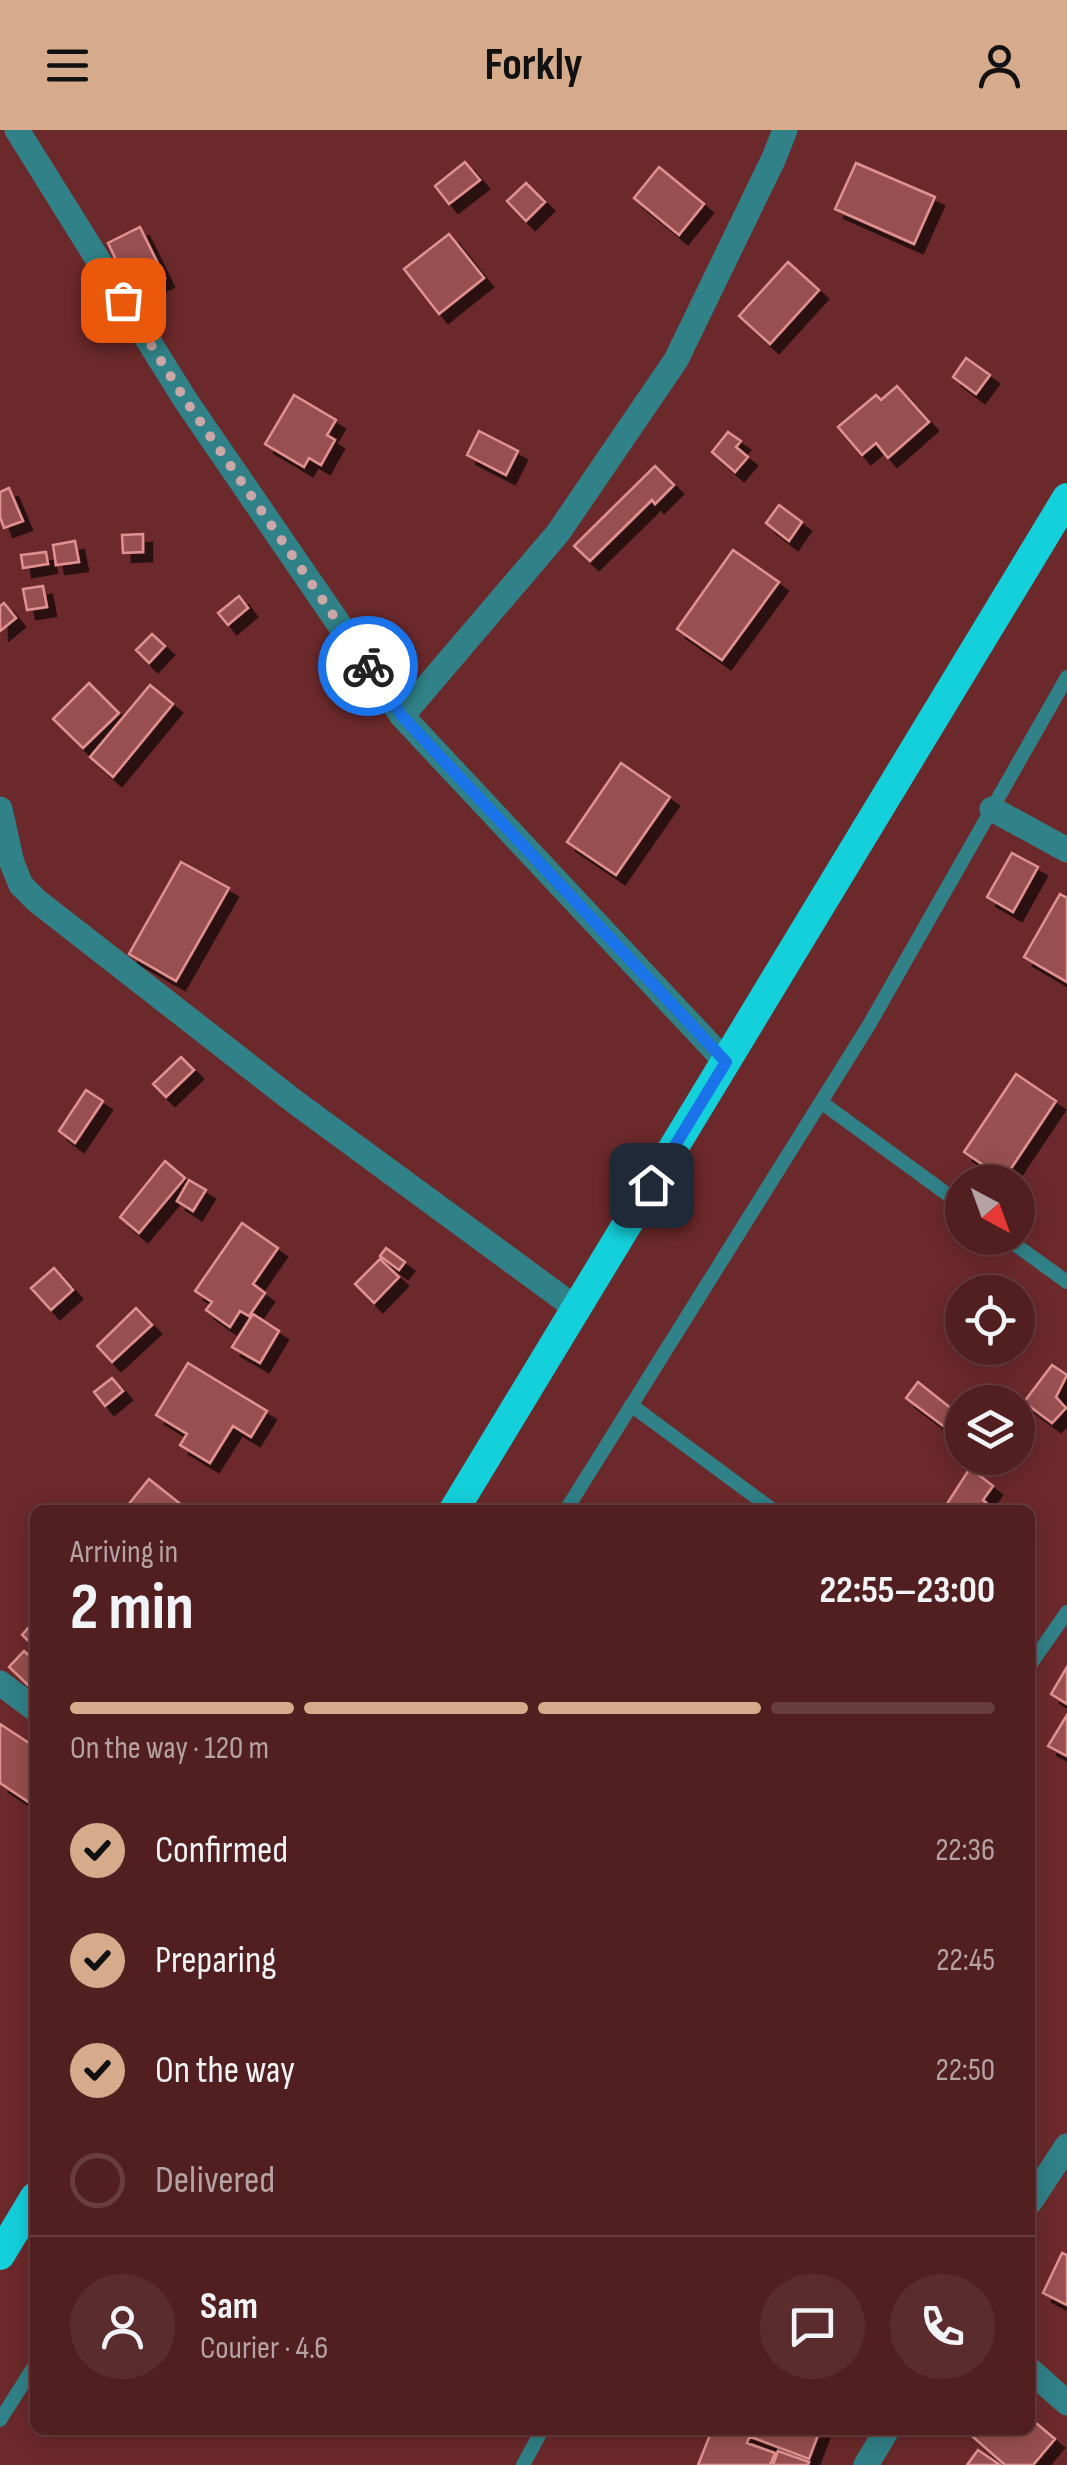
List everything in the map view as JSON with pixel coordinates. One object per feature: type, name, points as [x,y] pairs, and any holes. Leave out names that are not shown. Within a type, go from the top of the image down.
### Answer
[{"type":"highway","points":[[457,1505],[1067,498]]},
{"type":"highway","points":[[0,2255],[30,2205]]},
{"type":"street","points":[[17,130],[186,401],[402,716],[726,1062]]},
{"type":"street","points":[[764,130],[774,158]]},
{"type":"street","points":[[402,716],[558,533],[676,360],[785,130]]},
{"type":"street","points":[[0,809],[20,885],[37,900],[294,1102],[577,1309]]},
{"type":"street","points":[[992,809],[1067,850]]},
{"type":"street","points":[[0,1683],[30,1704]]},
{"type":"street","points":[[1035,2194],[1067,2146]]},
{"type":"street","points":[[1035,2374],[1067,2403]]},
{"type":"street","points":[[866,2465],[884,2435]]},
{"type":"lane","points":[[569,1505],[869,1025],[1067,676]]},
{"type":"lane","points":[[821,1102],[945,1193]]},
{"type":"lane","points":[[1030,1255],[1067,1282]]},
{"type":"lane","points":[[630,1405],[766,1505]]},
{"type":"lane","points":[[1035,1658],[1067,1612]]},
{"type":"lane","points":[[0,2420],[30,2372]]},
{"type":"lane","points":[[524,2465],[539,2435]]},
{"type":"building","points":[[465,162],[480,180],[449,204],[435,186]]},
{"type":"building","points":[[856,163],[935,197],[914,244],[835,209]]},
{"type":"building","points":[[659,167],[704,204],[679,235],[634,198]]},
{"type":"building","points":[[526,183],[545,202],[526,221],[507,201]]},
{"type":"building","points":[[140,227],[165,278],[132,294],[108,243]]},
{"type":"building","points":[[449,234],[484,278],[439,314],[404,269]]},
{"type":"building","points":[[788,262],[819,290],[770,344],[739,316]]},
{"type":"building","points":[[966,358],[990,375],[976,394],[953,377]]},
{"type":"building","points":[[897,386],[929,422],[888,458],[876,443],[862,455],[838,427],[876,395],[881,400]]},
{"type":"building","points":[[294,395],[336,420],[327,435],[335,440],[321,465],[309,458],[304,467],[265,444]]},
{"type":"building","points":[[479,431],[518,451],[506,475],[467,455]]},
{"type":"building","points":[[728,432],[741,441],[736,447],[748,457],[735,472],[712,452]]},
{"type":"building","points":[[655,466],[674,485],[655,504],[652,500],[590,561],[574,546]]},
{"type":"building","points":[[9,488],[23,521],[4,528],[0,492]]},
{"type":"building","points":[[779,505],[802,522],[789,541],[766,523]]},
{"type":"building","points":[[143,534],[143,552],[123,553],[122,535]]},
{"type":"building","points":[[75,541],[79,562],[56,565],[53,545]]},
{"type":"building","points":[[733,550],[779,582],[722,660],[677,629]]},
{"type":"building","points":[[46,552],[48,564],[23,568],[21,555]]},
{"type":"building","points":[[43,586],[47,607],[27,610],[23,589]]},
{"type":"building","points":[[239,596],[248,608],[228,625],[218,613]]},
{"type":"building","points":[[4,603],[16,618],[0,631],[0,606]]},
{"type":"building","points":[[152,634],[165,646],[149,663],[136,650]]},
{"type":"building","points":[[89,683],[119,713],[83,748],[53,719]]},
{"type":"building","points":[[150,685],[173,704],[113,777],[90,757]]},
{"type":"building","points":[[621,763],[670,797],[616,875],[567,842]]},
{"type":"building","points":[[1012,853],[1038,867],[1013,912],[987,897]]},
{"type":"building","points":[[181,862],[229,888],[176,981],[129,954]]},
{"type":"building","points":[[1060,894],[1067,898],[1067,982],[1024,957]]},
{"type":"building","points":[[181,1057],[194,1070],[166,1097],[153,1084]]},
{"type":"building","points":[[1016,1074],[1056,1101],[1013,1165],[983,1165],[964,1152]]},
{"type":"building","points":[[86,1090],[103,1101],[75,1143],[59,1131]]},
{"type":"building","points":[[165,1161],[185,1178],[139,1233],[120,1217]]},
{"type":"building","points":[[189,1180],[206,1190],[193,1211],[177,1201]]},
{"type":"building","points":[[242,1223],[278,1248],[253,1284],[265,1293],[249,1316],[240,1311],[230,1327],[206,1310],[212,1302],[195,1291]]},
{"type":"building","points":[[386,1248],[405,1262],[399,1270],[380,1256]]},
{"type":"building","points":[[380,1259],[399,1277],[374,1303],[355,1284]]},
{"type":"building","points":[[54,1268],[73,1290],[51,1310],[31,1288]]},
{"type":"building","points":[[136,1308],[152,1325],[112,1362],[97,1346]]},
{"type":"building","points":[[253,1314],[279,1331],[260,1363],[232,1347]]},
{"type":"building","points":[[188,1363],[267,1411],[251,1437],[233,1426],[210,1463],[180,1445],[187,1434],[156,1415]]},
{"type":"building","points":[[1052,1365],[1067,1375],[1056,1397],[1066,1408],[1052,1423],[1035,1410],[1035,1387]]},
{"type":"building","points":[[112,1378],[123,1391],[105,1406],[94,1392]]},
{"type":"building","points":[[918,1382],[945,1403],[945,1427],[906,1398]]},
{"type":"building","points":[[966,1475],[979,1475],[993,1486],[983,1500],[988,1505],[946,1505]]},
{"type":"building","points":[[149,1479],[182,1505],[128,1505]]},
{"type":"building","points":[[30,1626],[30,1642],[22,1635]]},
{"type":"building","points":[[24,1651],[30,1656],[30,1687],[9,1667]]},
{"type":"building","points":[[1067,1667],[1067,1704],[1051,1694]]},
{"type":"building","points":[[1067,1715],[1067,1756],[1048,1746]]},
{"type":"building","points":[[0,1724],[30,1744],[30,1803],[0,1783]]},
{"type":"building","points":[[1062,2253],[1067,2255],[1067,2305],[1043,2293]]},
{"type":"building","points":[[1035,2422],[1055,2439],[1033,2465],[1005,2465],[971,2435],[1035,2435]]},
{"type":"building","points":[[710,2435],[750,2435],[747,2443],[775,2453],[770,2465],[698,2465]]},
{"type":"building","points":[[752,2435],[818,2435],[809,2459]]},
{"type":"building","points":[[978,2450],[1000,2465],[967,2465]]},
{"type":"building","points":[[778,2451],[809,2462],[808,2465],[773,2465]]},
{"type":"way so far","points":[[123,300],[186,401],[368,666]]},
{"type":"route","points":[[368,666],[402,716],[726,1062],[651,1185]]}]
